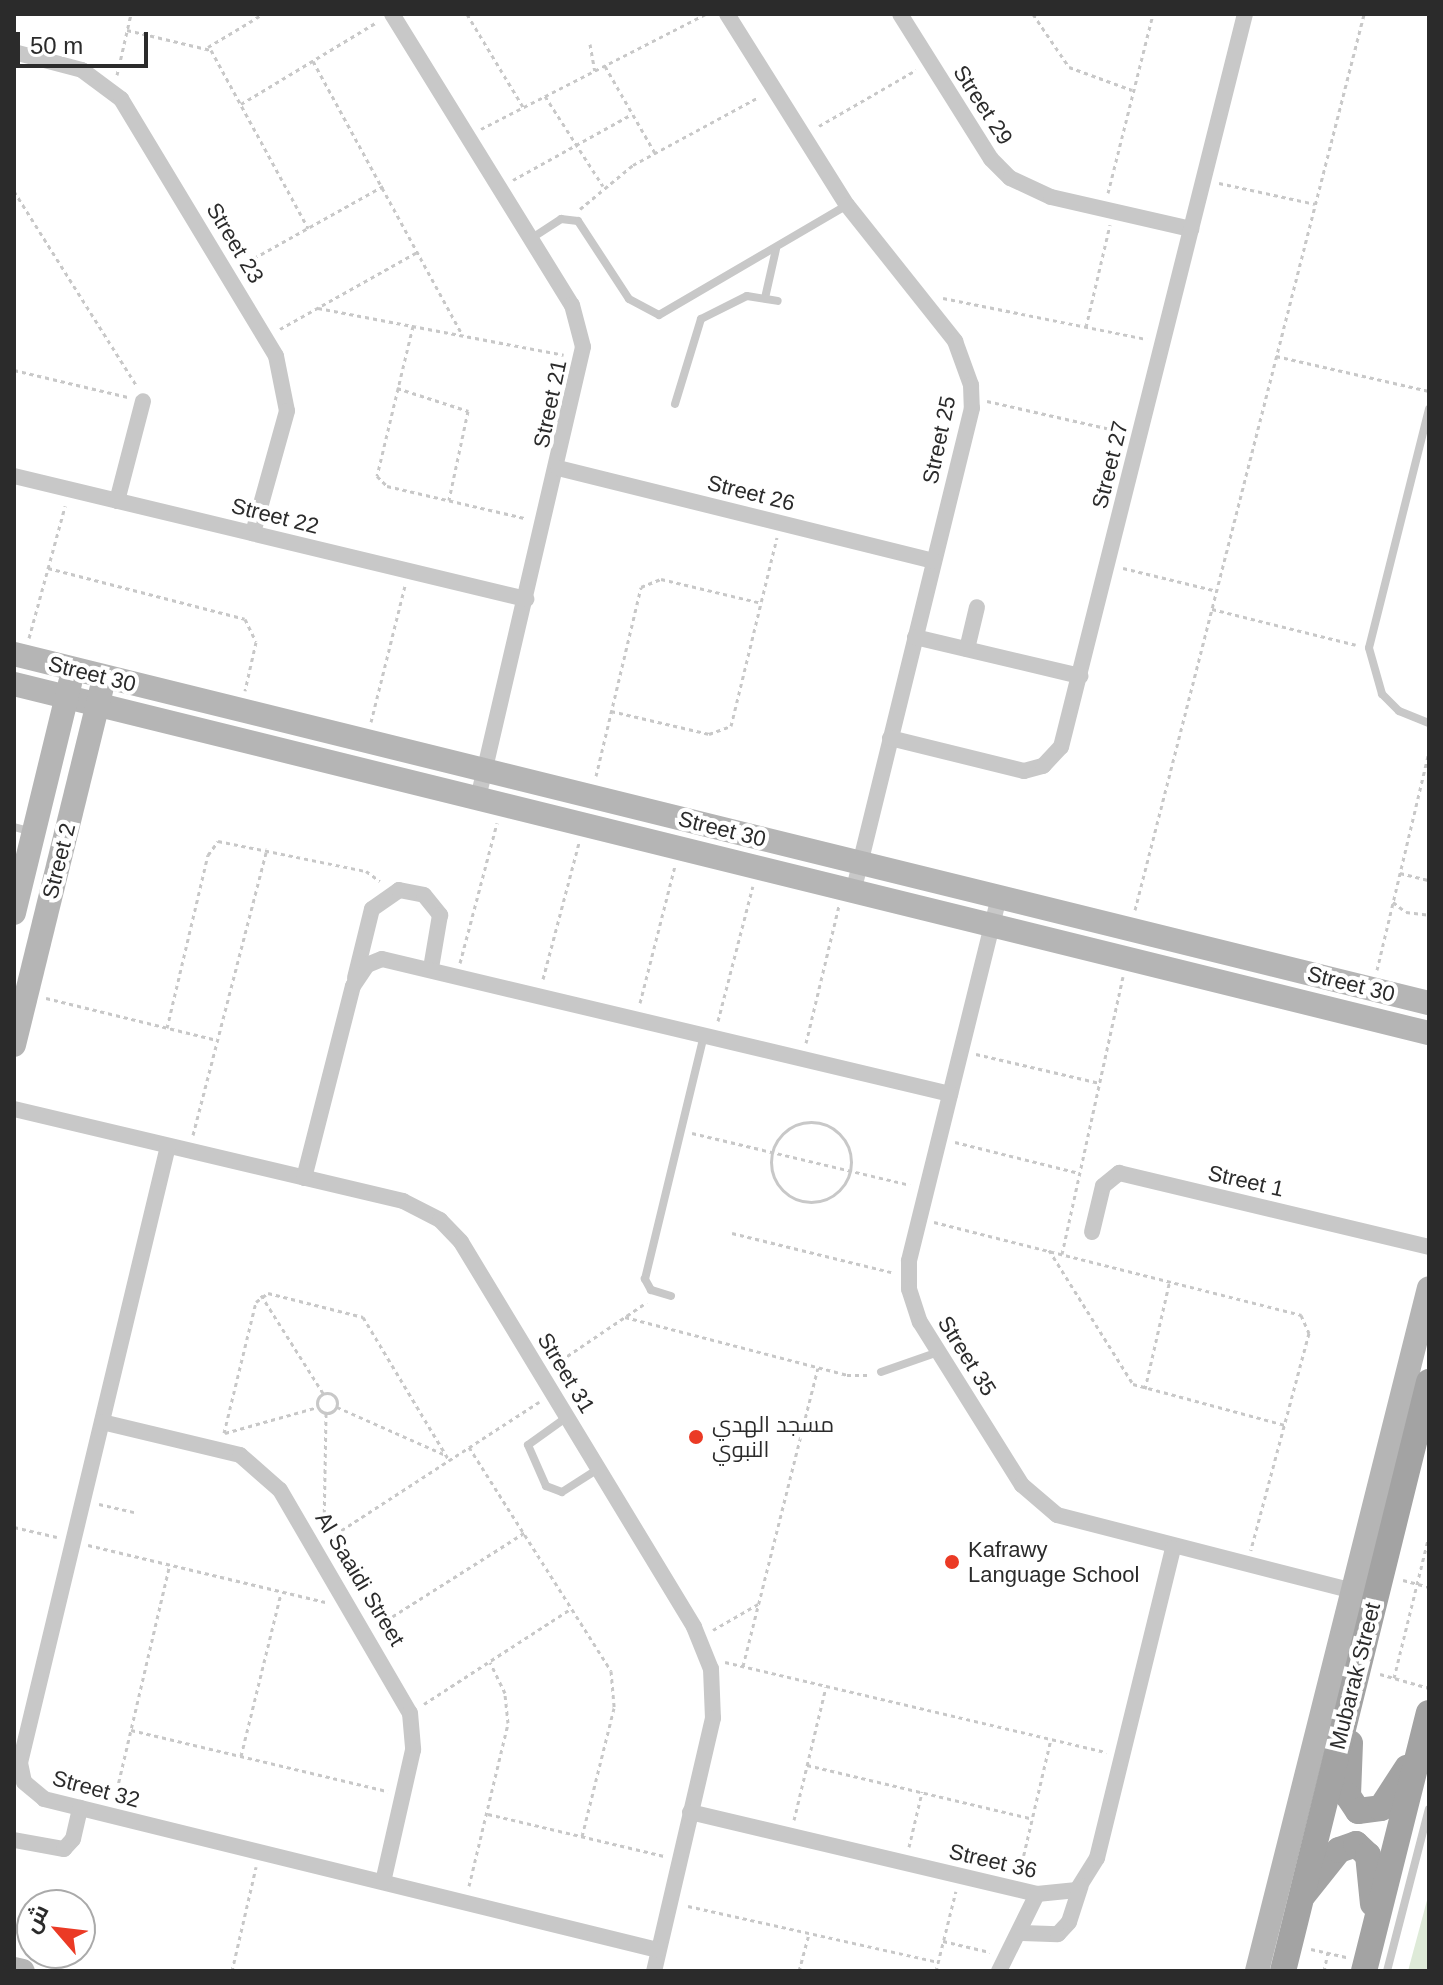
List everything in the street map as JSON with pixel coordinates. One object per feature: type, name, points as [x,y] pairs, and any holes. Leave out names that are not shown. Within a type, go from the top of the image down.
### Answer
[{"type":"main road","name":"Mubarak Street","points":[[1283,1971],[1429,1382]]},
{"type":"main road","points":[[1354,1678],[1347,1790],[1353,1807],[1370,1813],[1381,1808],[1425,1745]]},
{"type":"main road","points":[[1375,1923],[1425,1745],[1429,1713]]},
{"type":"main road","points":[[1299,1901],[1339,1850],[1356,1844],[1368,1855],[1375,1923],[1372,1968]]},
{"type":"street","name":"Street 21","points":[[392,14],[572,305],[583,358],[478,798]]},
{"type":"street","name":"Street 25","points":[[727,14],[801,137],[847,205],[961,351],[972,397],[859,863],[848,889]]},
{"type":"street","name":"Street 29","points":[[900,14],[991,159],[1010,178],[1036,192],[1191,229]]},
{"type":"street","name":"Street 27","points":[[890,738],[1034,769],[1061,747],[1245,14]]},
{"type":"street","name":"Street 23","points":[[14,52],[82,70],[113,90],[265,337],[285,378],[287,411],[253,533]]},
{"type":"street","points":[[117,501],[143,401]]},
{"type":"street","name":"Street 26","points":[[558,468],[934,561]]},
{"type":"street","name":"Street 22","points":[[14,476],[526,599]]},
{"type":"street","points":[[967,649],[977,607]]},
{"type":"street","points":[[915,637],[1080,676]]},
{"type":"street","name":"Street 30","points":[[19,656],[1429,1003]]},
{"type":"street","name":"Street 2","points":[[14,913],[24,830],[74,669]]},
{"type":"street","name":"Street 2","points":[[14,1045],[104,676]]},
{"type":"street","name":"Street 30","points":[[14,684],[1429,1033]]},
{"type":"street","points":[[304,1178],[372,909],[384,896],[416,892],[436,907],[441,923],[431,968]]},
{"type":"street","name":"Street 35","points":[[999,897],[920,1218],[908,1277],[914,1311],[1014,1473],[1042,1506],[1072,1522],[1353,1591]]},
{"type":"street","points":[[353,986],[367,965],[382,959],[457,974],[950,1094]]},
{"type":"street","name":"Street 31","points":[[14,1109],[403,1201],[440,1220],[461,1242],[699,1638],[708,1658],[713,1718],[654,1971]]},
{"type":"street","points":[[14,1790],[168,1146]]},
{"type":"street","name":"Street 1","points":[[1092,1232],[1103,1186],[1119,1173],[1429,1247]]},
{"type":"street","points":[[1257,1971],[1429,1288]]},
{"type":"street","name":"Al Saaidi Street","points":[[102,1422],[223,1441],[272,1479],[351,1608],[410,1713],[413,1750],[383,1882]]},
{"type":"street","points":[[1022,1933],[1058,1934],[1069,1922],[1081,1886],[1095,1868],[1173,1548]]},
{"type":"street","name":"Street 32","points":[[20,1763],[36,1795],[80,1808],[658,1950]]},
{"type":"street","points":[[14,1840],[64,1849],[73,1839],[80,1808]]},
{"type":"street","name":"Street 36","points":[[690,1812],[1037,1894],[1060,1896],[1081,1886]]},
{"type":"street","points":[[1001,1963],[1022,1933],[1037,1894]]},
{"type":"street","points":[[14,1969],[23,1971]]},
{"type":"lane","points":[[531,239],[561,219],[573,219],[629,299],[651,314],[673,311],[847,205]]},
{"type":"lane","points":[[765,298],[776,249]]},
{"type":"lane","points":[[675,404],[701,319],[743,297],[778,301]]},
{"type":"lane","points":[[1429,409],[1369,648],[1382,694],[1399,711],[1429,723]]},
{"type":"lane","points":[[671,1296],[660,1293],[645,1279],[681,1130],[709,1036]]},
{"type":"lane","points":[[881,1372],[938,1352]]},
{"type":"lane","points":[[567,1417],[528,1445],[546,1486],[562,1492],[598,1469]]},
{"type":"lane","points":[[1372,1968],[1426,1832],[1429,1809]]},
{"type":"path","points":[[113,90],[131,14]]},
{"type":"path","points":[[127,30],[208,48],[263,14]]},
{"type":"path","points":[[241,104],[392,14]]},
{"type":"path","points":[[467,14],[523,108]]},
{"type":"path","points":[[467,136],[706,14]]},
{"type":"path","points":[[1033,14],[1069,67],[1134,91]]},
{"type":"path","points":[[1086,327],[1134,91],[1153,14]]},
{"type":"path","points":[[1130,929],[1364,14]]},
{"type":"path","points":[[590,44],[595,71]]},
{"type":"path","points":[[208,48],[308,228]]},
{"type":"path","points":[[313,61],[463,336]]},
{"type":"path","points":[[801,137],[930,62]]},
{"type":"path","points":[[605,66],[655,153]]},
{"type":"path","points":[[573,219],[603,186],[655,153],[773,90]]},
{"type":"path","points":[[545,96],[603,186]]},
{"type":"path","points":[[499,188],[632,114]]},
{"type":"path","points":[[1203,180],[1315,204]]},
{"type":"path","points":[[227,273],[383,186]]},
{"type":"path","points":[[14,191],[143,401]]},
{"type":"path","points":[[265,337],[419,251]]},
{"type":"path","points":[[916,292],[1163,342]]},
{"type":"path","points":[[318,308],[583,358]]},
{"type":"path","points":[[413,326],[377,476],[387,486],[545,522]]},
{"type":"path","points":[[1276,356],[1429,391]]},
{"type":"path","points":[[14,370],[143,401]]},
{"type":"path","points":[[397,388],[468,411],[449,500]]},
{"type":"path","points":[[972,397],[1140,436]]},
{"type":"path","points":[[19,656],[70,489]]},
{"type":"path","points":[[611,711],[709,734],[727,729],[762,603],[780,523]]},
{"type":"path","points":[[1108,565],[1217,591]]},
{"type":"path","points":[[48,568],[245,619],[256,642],[240,710]]},
{"type":"path","points":[[367,741],[409,571]]},
{"type":"path","points":[[591,797],[645,583],[661,579],[762,603]]},
{"type":"path","points":[[1212,609],[1369,648]]},
{"type":"path","points":[[1372,989],[1429,752]]},
{"type":"path","points":[[457,974],[502,804]]},
{"type":"path","points":[[539,994],[584,825]]},
{"type":"path","points":[[167,1028],[210,849],[228,839],[366,871],[379,880],[384,896]]},
{"type":"path","points":[[189,1151],[267,848]]},
{"type":"path","points":[[636,1018],[680,848]]},
{"type":"path","points":[[709,1036],[758,867]]},
{"type":"path","points":[[1400,873],[1429,880]]},
{"type":"path","points":[[802,1058],[848,889]]},
{"type":"path","points":[[1393,902],[1406,912],[1429,915]]},
{"type":"path","points":[[1062,1254],[1127,958]]},
{"type":"path","points":[[27,993],[217,1040]]},
{"type":"path","points":[[961,1050],[1100,1083]]},
{"type":"path","points":[[813,1121],[835,1131],[851,1155],[850,1170],[844,1189],[827,1201],[797,1198],[783,1190],[770,1164],[771,1152],[779,1135],[813,1121]]},
{"type":"path","points":[[681,1130],[927,1189]]},
{"type":"path","points":[[940,1138],[1080,1173]]},
{"type":"path","points":[[920,1218],[1291,1310],[1305,1319],[1309,1333],[1247,1565]]},
{"type":"path","points":[[732,1233],[908,1277]]},
{"type":"path","points":[[1049,1250],[1122,1374],[1145,1389],[1285,1425]]},
{"type":"path","points":[[1145,1389],[1170,1280]]},
{"type":"path","points":[[541,1373],[660,1293]]},
{"type":"path","points":[[261,1295],[323,1393],[336,1397],[337,1407]]},
{"type":"path","points":[[223,1441],[261,1295]]},
{"type":"path","points":[[261,1295],[363,1317],[448,1458]]},
{"type":"path","points":[[625,1317],[847,1375],[881,1372]]},
{"type":"path","points":[[743,1666],[818,1368]]},
{"type":"path","points":[[318,1407],[323,1393]]},
{"type":"path","points":[[326,1413],[324,1542],[448,1458],[552,1393]]},
{"type":"path","points":[[223,1441],[318,1407]]},
{"type":"path","points":[[318,1407],[326,1413]]},
{"type":"path","points":[[337,1407],[448,1458]]},
{"type":"path","points":[[326,1413],[337,1407]]},
{"type":"path","points":[[469,1447],[607,1662],[615,1690],[582,1836]]},
{"type":"path","points":[[83,1501],[134,1512]]},
{"type":"path","points":[[14,1527],[351,1608]]},
{"type":"path","points":[[366,1633],[524,1533]]},
{"type":"path","points":[[1394,1678],[1429,1535]]},
{"type":"path","points":[[111,1816],[170,1564]]},
{"type":"path","points":[[1380,1575],[1429,1587]]},
{"type":"path","points":[[241,1756],[281,1591]]},
{"type":"path","points":[[699,1638],[758,1604]]},
{"type":"path","points":[[410,1713],[572,1608]]},
{"type":"path","points":[[708,1658],[1122,1756]]},
{"type":"path","points":[[465,1903],[508,1723],[505,1693],[490,1662]]},
{"type":"path","points":[[1354,1678],[1394,1678],[1429,1688]]},
{"type":"path","points":[[791,1835],[826,1686]]},
{"type":"path","points":[[131,1730],[403,1795]]},
{"type":"path","points":[[1016,1889],[1051,1739]]},
{"type":"path","points":[[807,1765],[1033,1819]]},
{"type":"path","points":[[906,1863],[922,1792]]},
{"type":"path","points":[[487,1814],[679,1859]]},
{"type":"path","points":[[232,1971],[259,1852]]},
{"type":"path","points":[[936,1971],[959,1876]]},
{"type":"path","points":[[669,1902],[938,1962]]},
{"type":"path","points":[[799,1971],[809,1933]]},
{"type":"path","points":[[943,1941],[1001,1963]]},
{"type":"path","points":[[1288,1943],[1328,1952],[1372,1968]]},
{"type":"path","points":[[1324,1971],[1328,1952]]},
{"type":"green space","points":[[1429,1893],[1429,1971],[1408,1971]]},
{"type":"place","name":"مسجد الهدي النبوي","points":[[696,1437]]},
{"type":"place","name":"Kafrawy Language School","points":[[952,1562]]}]
